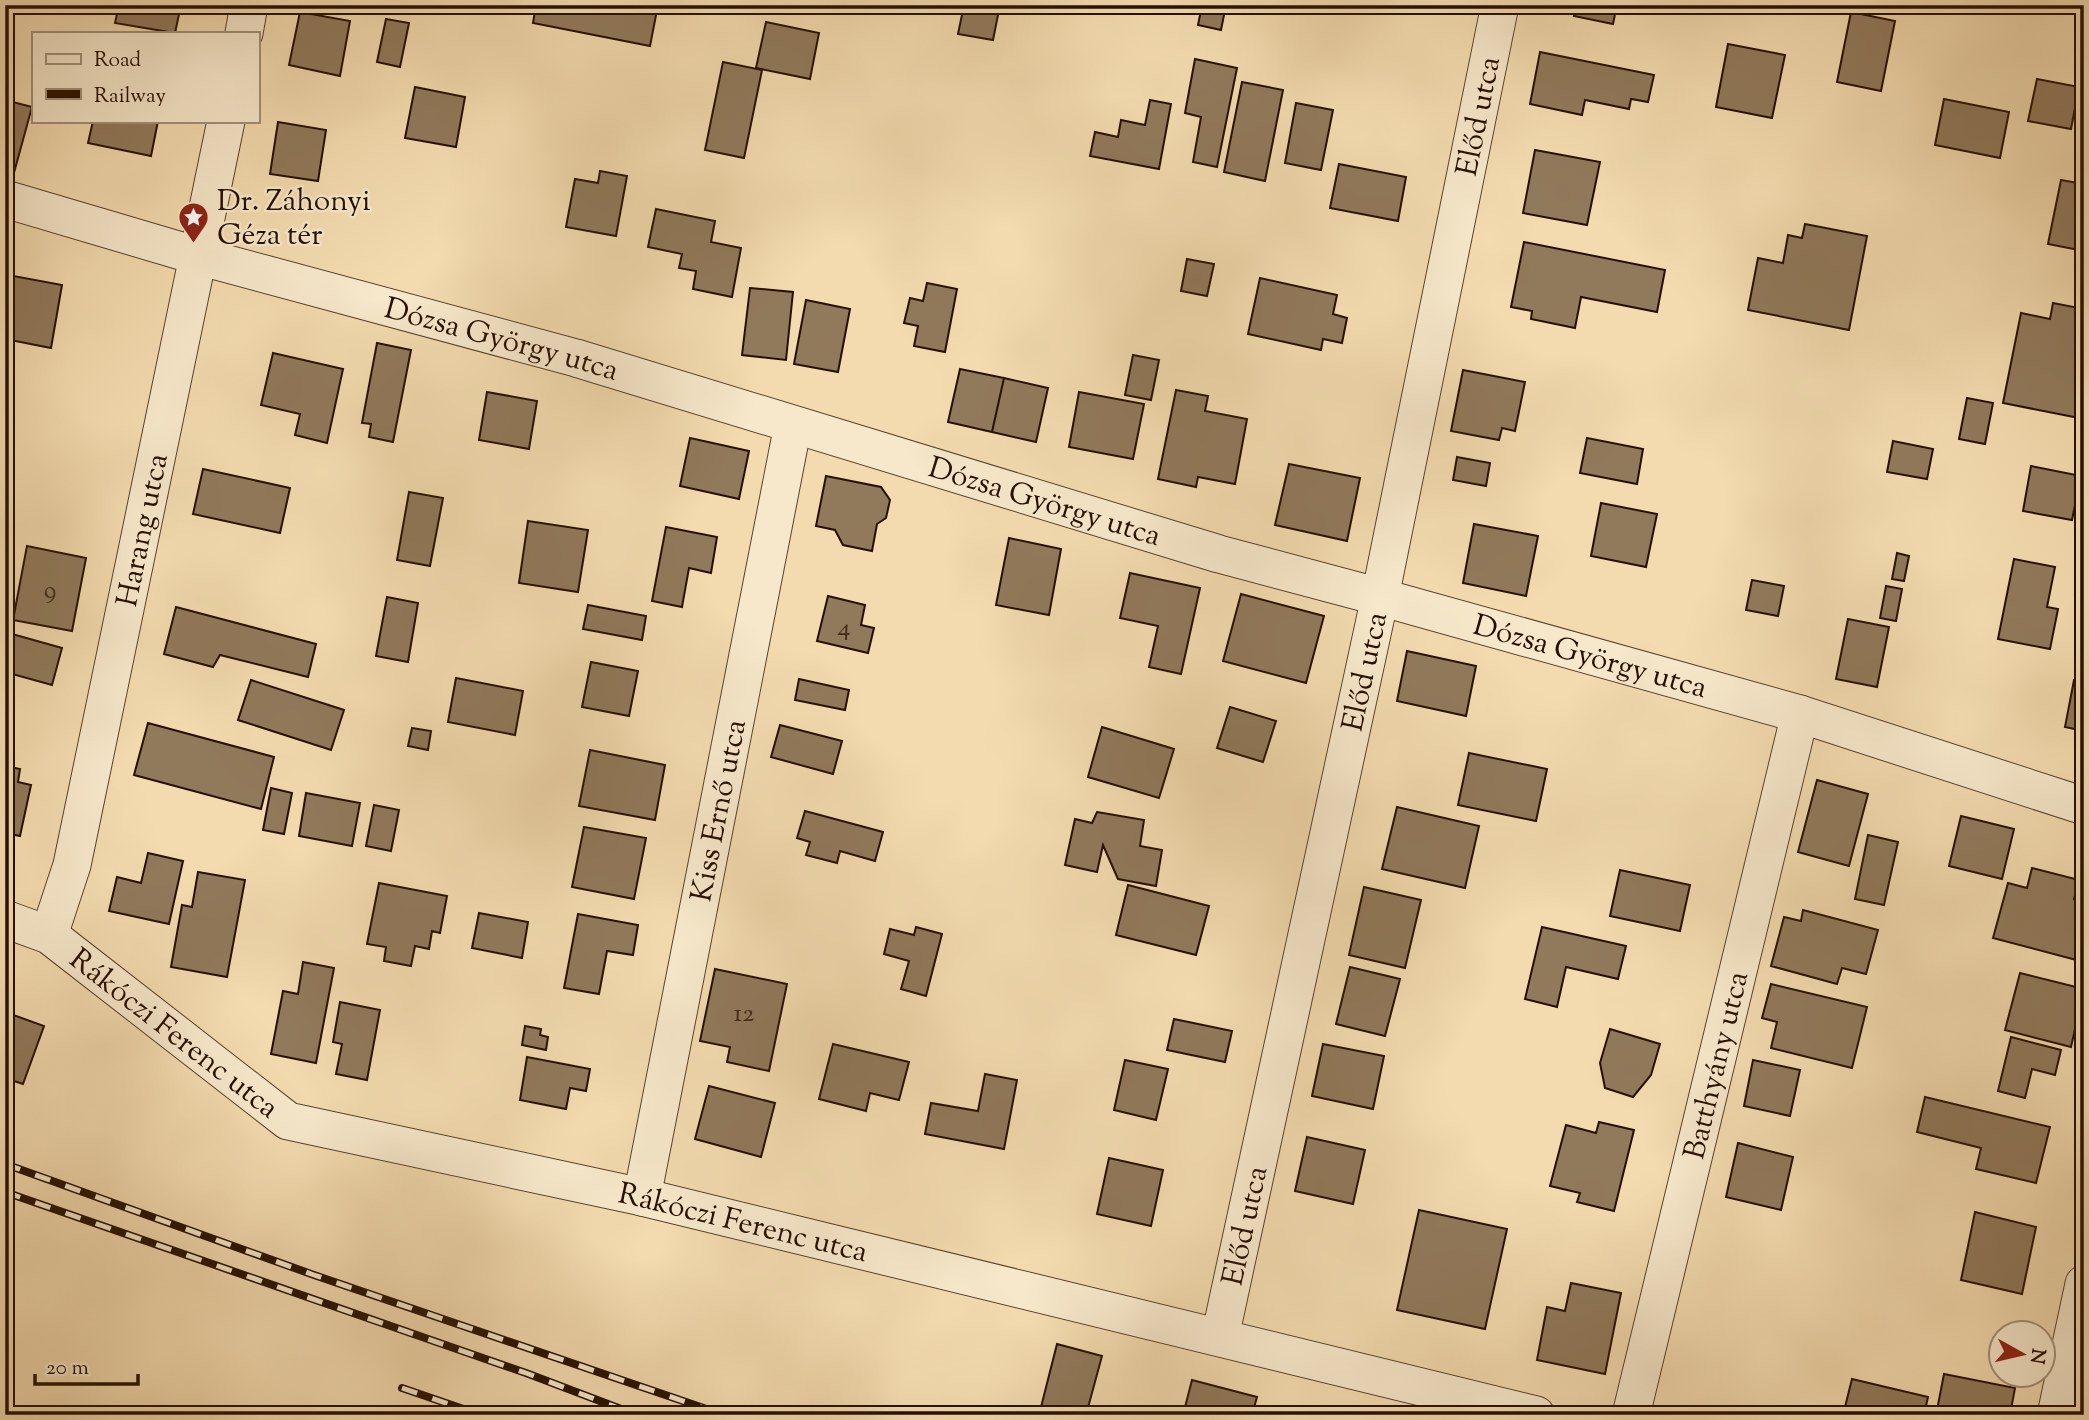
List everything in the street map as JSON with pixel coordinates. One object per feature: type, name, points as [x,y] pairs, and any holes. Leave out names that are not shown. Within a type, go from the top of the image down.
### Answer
[{"type":"street","points":[[244,32],[249,5]]},
{"type":"street","name":"Előd utca","points":[[1220,1337],[1380,597],[1500,5]]},
{"type":"street","name":"Harang utca","points":[[49,935],[72,865],[226,122]]},
{"type":"street","name":"Dózsa György utca","points":[[5,199],[198,256],[576,358],[1219,554],[1800,714],[2084,806]]},
{"type":"street","name":"Kiss Ernő utca","points":[[642,1197],[793,425]]},
{"type":"street","name":"Batthyány utca","points":[[1631,1415],[1800,714]]},
{"type":"street","name":"Rákóczi Ferenc utca","points":[[5,919],[49,935],[288,1121],[642,1197],[1536,1415]]},
{"type":"street","points":[[2056,1415],[2084,1284]]},
{"type":"building","points":[[119,5],[181,5],[175,32],[115,23]]},
{"type":"building","points":[[536,5],[658,5],[650,46],[533,23]]},
{"type":"building","points":[[729,5],[761,5],[760,12]]},
{"type":"building","points":[[964,5],[1000,5],[993,40],[958,34]]},
{"type":"building","points":[[1202,5],[1226,5],[1221,30],[1198,25]]},
{"type":"building","points":[[1577,5],[1617,5],[1613,24],[1574,16]]},
{"type":"building","points":[[300,12],[350,21],[340,76],[289,65]]},
{"type":"building","points":[[1851,12],[1895,21],[1881,91],[1837,82]]},
{"type":"building","points":[[386,19],[409,23],[400,67],[377,62]]},
{"type":"building","points":[[766,22],[819,33],[810,79],[756,68]]},
{"type":"building","points":[[1728,44],[1785,55],[1772,118],[1716,107]]},
{"type":"building","points":[[1540,52],[1654,75],[1648,102],[1631,99],[1629,109],[1585,100],[1582,115],[1530,104]]},
{"type":"building","points":[[1195,59],[1237,68],[1217,167],[1193,162],[1201,117],[1185,113]]},
{"type":"building","points":[[723,62],[762,70],[744,158],[705,150]]},
{"type":"building","points":[[2037,79],[2079,87],[2071,129],[2028,121]]},
{"type":"building","points":[[1242,82],[1283,90],[1265,181],[1224,172]]},
{"type":"building","points":[[415,87],[465,97],[456,147],[405,138]]},
{"type":"building","points":[[1944,99],[2009,112],[2000,158],[1935,145]]},
{"type":"building","points":[[5,100],[32,107],[12,180],[5,178]]},
{"type":"building","points":[[1150,100],[1171,104],[1159,169],[1090,156],[1095,132],[1118,137],[1121,120],[1145,125]]},
{"type":"building","points":[[1296,103],[1333,110],[1321,170],[1285,163]]},
{"type":"building","points":[[93,122],[158,122],[151,156],[88,143]]},
{"type":"building","points":[[278,122],[326,130],[318,181],[270,174]]},
{"type":"building","points":[[1535,150],[1600,162],[1587,225],[1523,213]]},
{"type":"building","points":[[1339,164],[1406,177],[1398,221],[1330,208]]},
{"type":"building","points":[[600,171],[627,176],[616,236],[566,227],[575,179],[598,183]]},
{"type":"building","points":[[2061,180],[2084,184],[2084,251],[2048,244]]},
{"type":"building","points":[[656,209],[715,221],[711,242],[741,248],[732,297],[693,289],[696,271],[679,268],[682,254],[648,247]]},
{"type":"building","points":[[1805,224],[1867,236],[1849,330],[1748,310],[1758,258],[1783,263],[1788,235],[1802,238]]},
{"type":"building","points":[[1524,242],[1665,270],[1657,312],[1581,297],[1575,328],[1531,319],[1532,311],[1511,307]]},
{"type":"building","points":[[1187,259],[1214,264],[1207,296],[1181,291]]},
{"type":"building","points":[[8,275],[62,285],[51,348],[5,339],[5,291]]},
{"type":"building","points":[[1260,278],[1337,295],[1333,314],[1347,318],[1342,343],[1323,339],[1321,350],[1248,334]]},
{"type":"building","points":[[927,283],[957,289],[945,352],[914,346],[918,326],[904,323],[910,298],[923,301]]},
{"type":"building","points":[[750,288],[793,292],[786,360],[742,355]]},
{"type":"building","points":[[806,300],[850,309],[838,372],[794,364]]},
{"type":"building","points":[[2053,303],[2084,309],[2084,419],[2003,403],[2021,313],[2050,319]]},
{"type":"building","points":[[377,343],[411,350],[393,442],[369,437],[371,424],[362,423]]},
{"type":"building","points":[[273,353],[343,369],[327,443],[295,435],[300,414],[261,405]]},
{"type":"building","points":[[1133,355],[1159,360],[1151,400],[1125,395]]},
{"type":"building","points":[[960,369],[1004,378],[992,432],[948,422]]},
{"type":"building","points":[[1463,370],[1525,382],[1515,431],[1502,428],[1499,440],[1451,431]]},
{"type":"building","points":[[1004,378],[1048,388],[1036,442],[992,432]]},
{"type":"building","points":[[1176,390],[1208,396],[1205,411],[1247,419],[1235,484],[1198,477],[1196,487],[1158,479]]},
{"type":"building","points":[[487,392],[537,401],[529,449],[479,440]]},
{"type":"building","points":[[1079,392],[1144,404],[1133,459],[1069,447]]},
{"type":"building","points":[[1967,398],[1993,403],[1985,444],[1959,439]]},
{"type":"building","points":[[690,438],[749,451],[739,499],[680,486]]},
{"type":"building","points":[[1587,438],[1643,449],[1637,484],[1580,473]]},
{"type":"building","points":[[1893,441],[1933,449],[1927,479],[1887,472]]},
{"type":"building","points":[[1457,457],[1490,463],[1486,486],[1453,480]]},
{"type":"building","points":[[1289,464],[1360,478],[1347,541],[1275,525]]},
{"type":"building","points":[[2031,466],[2081,476],[2072,520],[2023,511]]},
{"type":"building","points":[[203,469],[290,488],[280,533],[193,514]]},
{"type":"building","points":[[826,476],[881,487],[890,500],[886,518],[877,524],[872,551],[843,545],[835,530],[816,526]]},
{"type":"building","points":[[409,492],[443,498],[430,566],[397,560]]},
{"type":"building","points":[[1601,503],[1657,514],[1646,567],[1591,556]]},
{"type":"building","points":[[528,521],[588,530],[578,592],[519,583]]},
{"type":"building","points":[[1474,524],[1538,536],[1526,596],[1463,583]]},
{"type":"building","points":[[666,527],[717,537],[711,573],[689,568],[682,607],[652,601]]},
{"type":"building","points":[[1009,538],[1061,549],[1049,615],[996,605]]},
{"type":"building","points":[[27,546],[86,558],[72,631],[13,620]]},
{"type":"building","points":[[1897,553],[1909,556],[1904,581],[1892,579]]},
{"type":"building","points":[[2014,559],[2055,567],[2047,607],[2058,609],[2050,649],[1998,639]]},
{"type":"building","points":[[2081,565],[2084,565],[2084,596],[2075,594]]},
{"type":"building","points":[[1130,573],[1200,588],[1181,674],[1149,667],[1158,626],[1120,618]]},
{"type":"building","points":[[1752,580],[1784,586],[1778,616],[1746,610]]},
{"type":"building","points":[[1886,586],[1902,589],[1896,621],[1880,618]]},
{"type":"building","points":[[1241,594],[1324,616],[1306,683],[1223,661]]},
{"type":"building","points":[[828,596],[865,605],[861,625],[874,628],[868,653],[817,641]]},
{"type":"building","points":[[387,597],[418,603],[408,662],[376,656]]},
{"type":"building","points":[[588,605],[646,616],[642,640],[583,629]]},
{"type":"building","points":[[176,607],[316,644],[308,677],[220,655],[213,667],[164,654]]},
{"type":"building","points":[[1848,619],[1889,627],[1877,687],[1836,679]]},
{"type":"building","points":[[5,632],[62,648],[52,685],[5,672]]},
{"type":"building","points":[[1407,651],[1476,666],[1466,716],[1397,701]]},
{"type":"building","points":[[591,662],[638,671],[629,716],[582,707]]},
{"type":"building","points":[[456,678],[523,691],[515,735],[448,722]]},
{"type":"building","points":[[799,679],[849,690],[845,710],[795,700]]},
{"type":"building","points":[[251,680],[344,710],[331,750],[238,720]]},
{"type":"building","points":[[2074,680],[2084,682],[2084,731],[2065,727]]},
{"type":"building","points":[[1230,707],[1276,721],[1263,762],[1217,748]]},
{"type":"building","points":[[148,723],[274,757],[261,809],[134,775]]},
{"type":"building","points":[[780,725],[842,741],[833,774],[771,757]]},
{"type":"building","points":[[1102,727],[1174,749],[1159,798],[1088,777]]},
{"type":"building","points":[[412,728],[431,731],[428,750],[408,746]]},
{"type":"building","points":[[590,750],[665,765],[655,820],[579,806]]},
{"type":"building","points":[[1469,753],[1547,769],[1536,821],[1458,805]]},
{"type":"building","points":[[5,766],[20,769],[18,782],[31,785],[20,836],[5,833]]},
{"type":"building","points":[[1817,780],[1868,794],[1849,866],[1798,852]]},
{"type":"building","points":[[271,788],[292,793],[284,834],[263,830]]},
{"type":"building","points":[[306,793],[360,803],[352,846],[299,836]]},
{"type":"building","points":[[374,805],[399,810],[391,851],[366,846]]},
{"type":"building","points":[[1397,807],[1479,826],[1465,888],[1382,869]]},
{"type":"building","points":[[805,811],[883,832],[875,861],[840,851],[837,863],[806,855],[810,842],[797,838]]},
{"type":"building","points":[[1097,812],[1144,820],[1140,846],[1162,850],[1156,886],[1118,879],[1103,845],[1097,872],[1065,865],[1075,819],[1092,823]]},
{"type":"building","points":[[1961,816],[2014,829],[2002,879],[1949,866]]},
{"type":"building","points":[[584,827],[646,838],[634,899],[572,887]]},
{"type":"building","points":[[1868,835],[1898,842],[1884,905],[1855,899]]},
{"type":"building","points":[[148,853],[183,861],[169,924],[109,911],[117,877],[141,883]]},
{"type":"building","points":[[2032,868],[2079,880],[2074,899],[2084,902],[2084,946],[2080,961],[1993,938],[2008,883],[2027,888]]},
{"type":"building","points":[[1620,870],[1690,885],[1680,931],[1610,916]]},
{"type":"building","points":[[198,872],[245,880],[227,977],[171,967],[182,905],[192,907]]},
{"type":"building","points":[[379,883],[447,896],[440,933],[432,931],[429,949],[415,946],[411,966],[384,961],[386,947],[367,944]]},
{"type":"building","points":[[1128,885],[1209,906],[1196,955],[1116,935]]},
{"type":"building","points":[[1364,887],[1421,900],[1405,968],[1349,955]]},
{"type":"building","points":[[1803,910],[1878,930],[1866,974],[1842,968],[1837,984],[1771,966],[1784,917],[1801,921]]},
{"type":"building","points":[[479,913],[528,922],[522,958],[472,948]]},
{"type":"building","points":[[578,914],[638,925],[633,955],[607,951],[599,994],[564,988]]},
{"type":"building","points":[[916,927],[942,934],[926,996],[901,989],[909,961],[884,954],[890,929],[914,935]]},
{"type":"building","points":[[1542,927],[1626,946],[1618,979],[1566,967],[1557,1007],[1525,999]]},
{"type":"building","points":[[303,962],[334,968],[316,1063],[271,1054],[283,991],[298,994]]},
{"type":"building","points":[[1350,967],[1400,979],[1385,1036],[1336,1024]]},
{"type":"building","points":[[715,969],[787,984],[769,1071],[727,1062],[730,1047],[700,1041]]},
{"type":"building","points":[[2020,973],[2084,989],[2071,1047],[2005,1030]]},
{"type":"building","points":[[1771,984],[1867,1007],[1852,1068],[1771,1048],[1777,1022],[1762,1018]]},
{"type":"building","points":[[340,1002],[380,1010],[367,1080],[336,1074],[342,1044],[333,1042]]},
{"type":"building","points":[[5,1012],[44,1026],[23,1084],[5,1078]]},
{"type":"building","points":[[1174,1019],[1232,1031],[1225,1062],[1167,1050]]},
{"type":"building","points":[[525,1026],[541,1029],[540,1035],[548,1037],[546,1050],[522,1045]]},
{"type":"building","points":[[1610,1029],[1660,1044],[1651,1075],[1633,1097],[1605,1088],[1600,1063]]},
{"type":"building","points":[[2011,1037],[2061,1050],[2055,1075],[2032,1069],[2025,1098],[1998,1091]]},
{"type":"building","points":[[833,1044],[909,1062],[899,1100],[870,1093],[866,1111],[819,1099]]},
{"type":"building","points":[[1323,1044],[1384,1056],[1373,1109],[1312,1096]]},
{"type":"building","points":[[527,1057],[590,1069],[586,1091],[570,1088],[566,1109],[520,1100]]},
{"type":"building","points":[[1125,1060],[1168,1069],[1156,1120],[1114,1110]]},
{"type":"building","points":[[1753,1060],[1800,1070],[1790,1116],[1744,1106]]},
{"type":"building","points":[[985,1074],[1017,1080],[1004,1149],[925,1134],[931,1103],[978,1111]]},
{"type":"building","points":[[709,1086],[775,1103],[761,1157],[695,1139]]},
{"type":"building","points":[[1925,1097],[2050,1127],[2036,1183],[1976,1169],[1981,1148],[1917,1132]]},
{"type":"building","points":[[1599,1122],[1634,1130],[1614,1211],[1577,1202],[1580,1193],[1550,1186],[1566,1125],[1596,1133]]},
{"type":"building","points":[[1307,1137],[1365,1150],[1353,1204],[1295,1191]]},
{"type":"building","points":[[1738,1143],[1793,1157],[1781,1210],[1726,1197]]},
{"type":"building","points":[[1109,1158],[1163,1170],[1151,1226],[1097,1214]]},
{"type":"building","points":[[1419,1210],[1507,1229],[1485,1329],[1397,1310]]},
{"type":"building","points":[[1975,1212],[2036,1227],[2022,1294],[1961,1280]]},
{"type":"building","points":[[1571,1283],[1621,1293],[1605,1374],[1537,1360],[1547,1307],[1565,1311]]},
{"type":"building","points":[[1057,1344],[1102,1356],[1086,1415],[1039,1415]]},
{"type":"building","points":[[1944,1374],[1988,1383],[1988,1388],[2015,1388],[2010,1415],[1936,1415]]},
{"type":"building","points":[[1852,1379],[1928,1397],[1924,1415],[1843,1415]]},
{"type":"building","points":[[1192,1380],[1257,1397],[1252,1415],[1183,1415]]},
{"type":"railway","points":[[5,1164],[314,1275],[724,1415]]},
{"type":"railway","points":[[5,1192],[526,1373],[637,1415]]},
{"type":"railway","points":[[402,1388],[481,1415]]},
{"type":"place","name":"Dr. Záhonyi Géza tér","points":[[194,244]]}]
